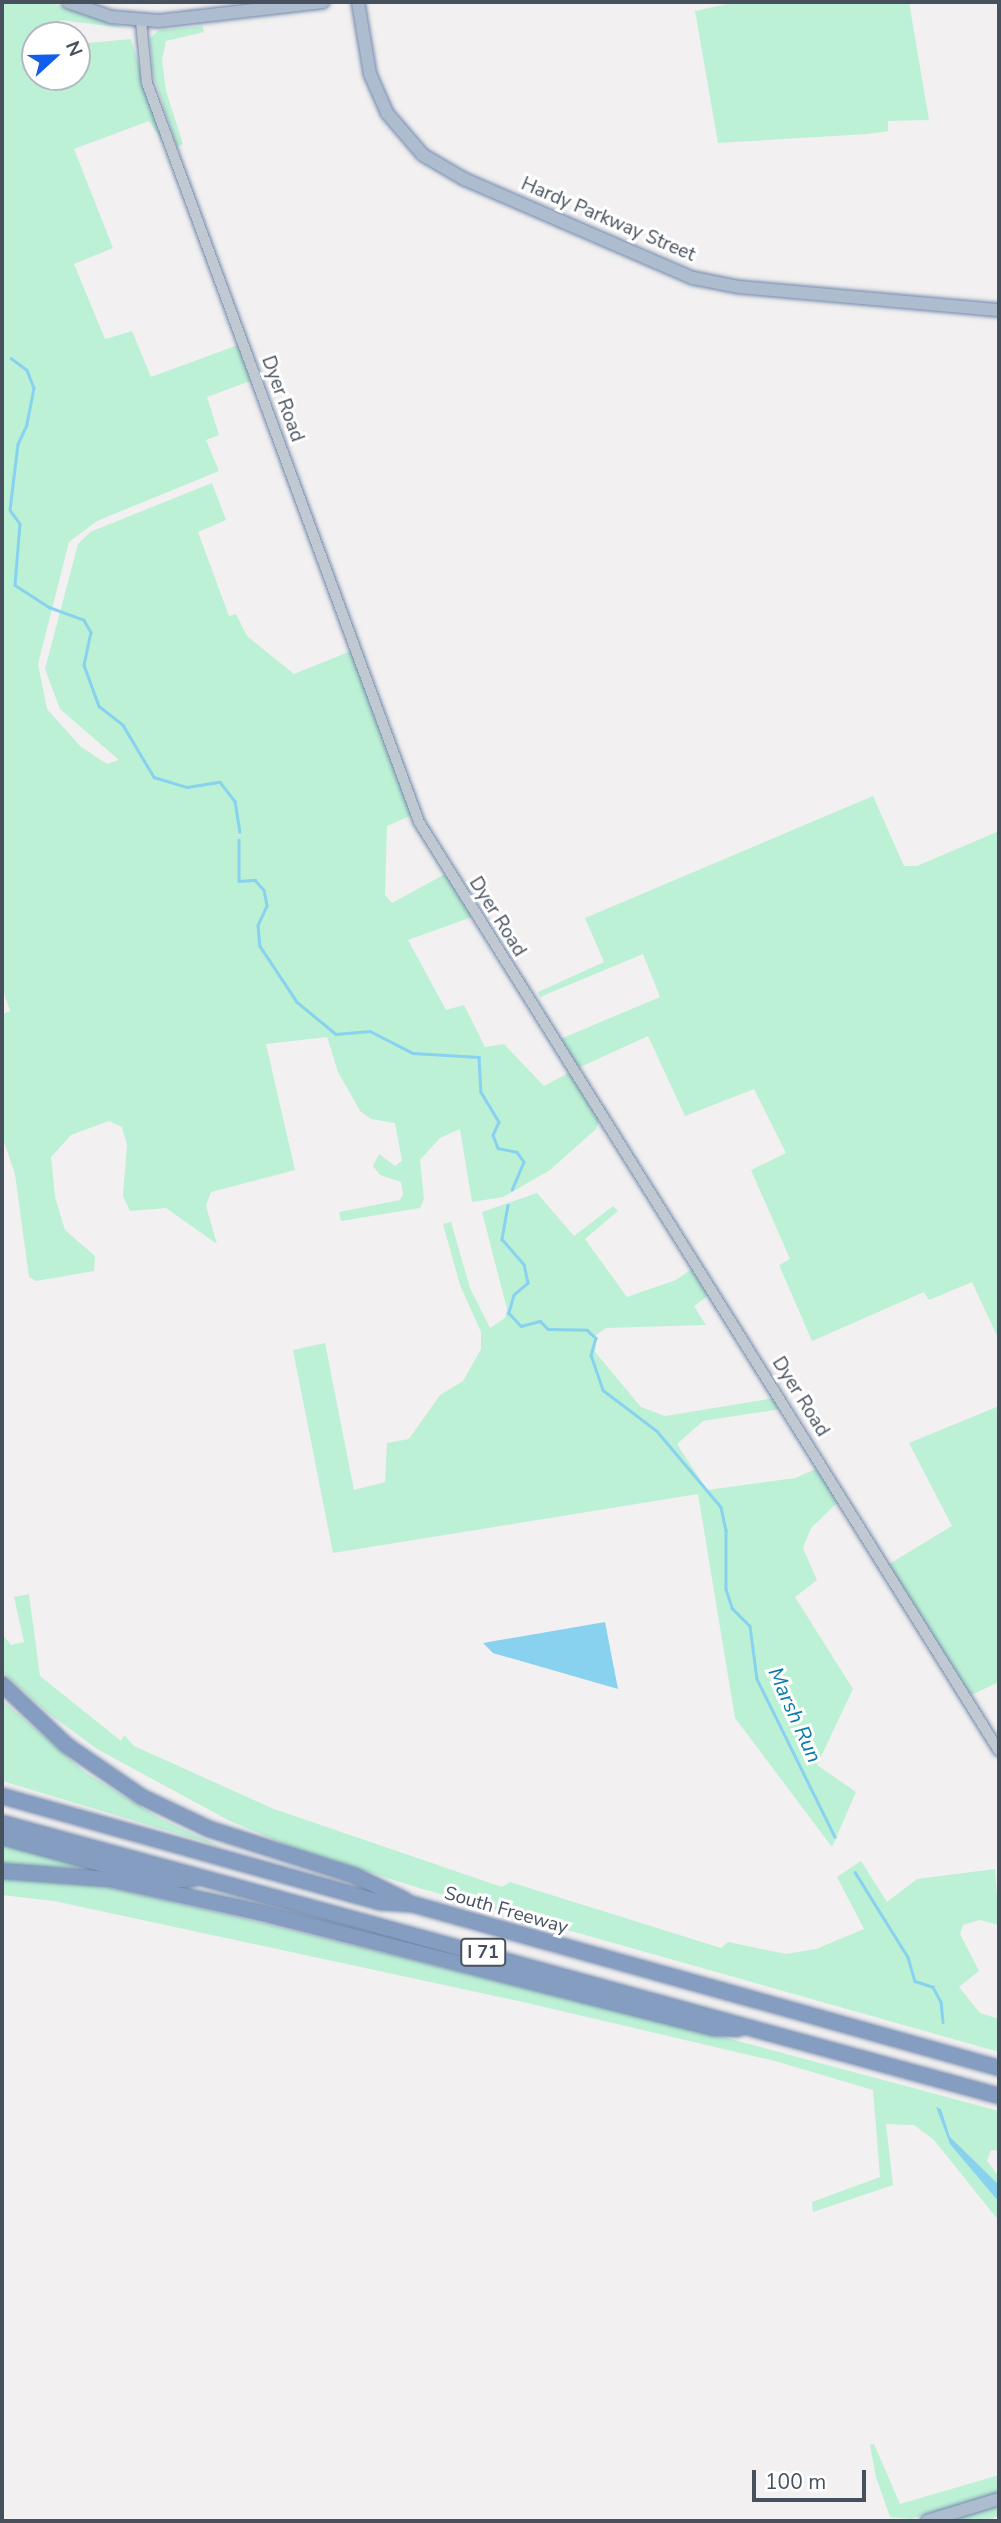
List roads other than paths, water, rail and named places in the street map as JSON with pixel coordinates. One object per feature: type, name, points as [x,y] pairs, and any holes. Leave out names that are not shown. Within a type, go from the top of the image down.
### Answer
[{"type":"highway","points":[[2,1684],[66,1745],[142,1797],[209,1829],[355,1876],[412,1904]]},
{"type":"highway","name":"South Freeway","points":[[2,1796],[380,1902],[412,1904],[999,2068]]},
{"type":"highway","name":"I 71","points":[[2,1823],[999,2095]]},
{"type":"highway","points":[[2,1837],[167,1882],[205,1877]]},
{"type":"highway","points":[[2,1871],[108,1879],[258,1912],[714,2028],[760,2029]]},
{"type":"main road","points":[[68,2],[111,17],[141,21],[220,17],[323,2]]},
{"type":"main road","name":"Hardy Parkway Street","points":[[358,2],[370,74],[387,113],[423,155],[464,179],[693,278],[739,287],[999,310]]},
{"type":"main road","points":[[927,2521],[999,2499]]},
{"type":"street","name":"Dyer Road","points":[[141,21],[147,83],[419,822],[999,1751]]},
{"type":"water","points":[[605,1622],[618,1689],[493,1653],[483,1643]]},
{"type":"water","points":[[936,2107],[941,2109],[950,2137],[999,2185],[999,2202],[950,2144]]},
{"type":"waterway","name":"Marsh Run","points":[[11,358],[27,370],[34,388],[27,425],[18,444],[10,510],[20,524],[15,585],[49,607],[84,620],[91,632],[84,665],[99,706],[123,725],[154,777],[187,787],[220,782],[235,801],[240,832]]},
{"type":"waterway","name":"Marsh Run","points":[[239,840],[239,881],[255,880],[264,890],[267,906],[258,925],[260,946],[297,1002],[336,1034],[370,1031],[413,1053],[479,1057],[481,1092],[499,1122],[493,1135],[498,1148],[517,1152],[524,1162],[512,1190]]},
{"type":"waterway","name":"Marsh Run","points":[[508,1205],[502,1239],[524,1264],[528,1283],[514,1295],[509,1313],[521,1326],[540,1321],[548,1329],[587,1330],[596,1338],[591,1355],[603,1390],[657,1431],[721,1507],[726,1530],[726,1589],[732,1608],[750,1626],[757,1679],[835,1837]]},
{"type":"waterway","name":"Marsh Run","points":[[855,1872],[908,1957],[915,1981],[933,1987],[941,2002],[943,2022]]}]
